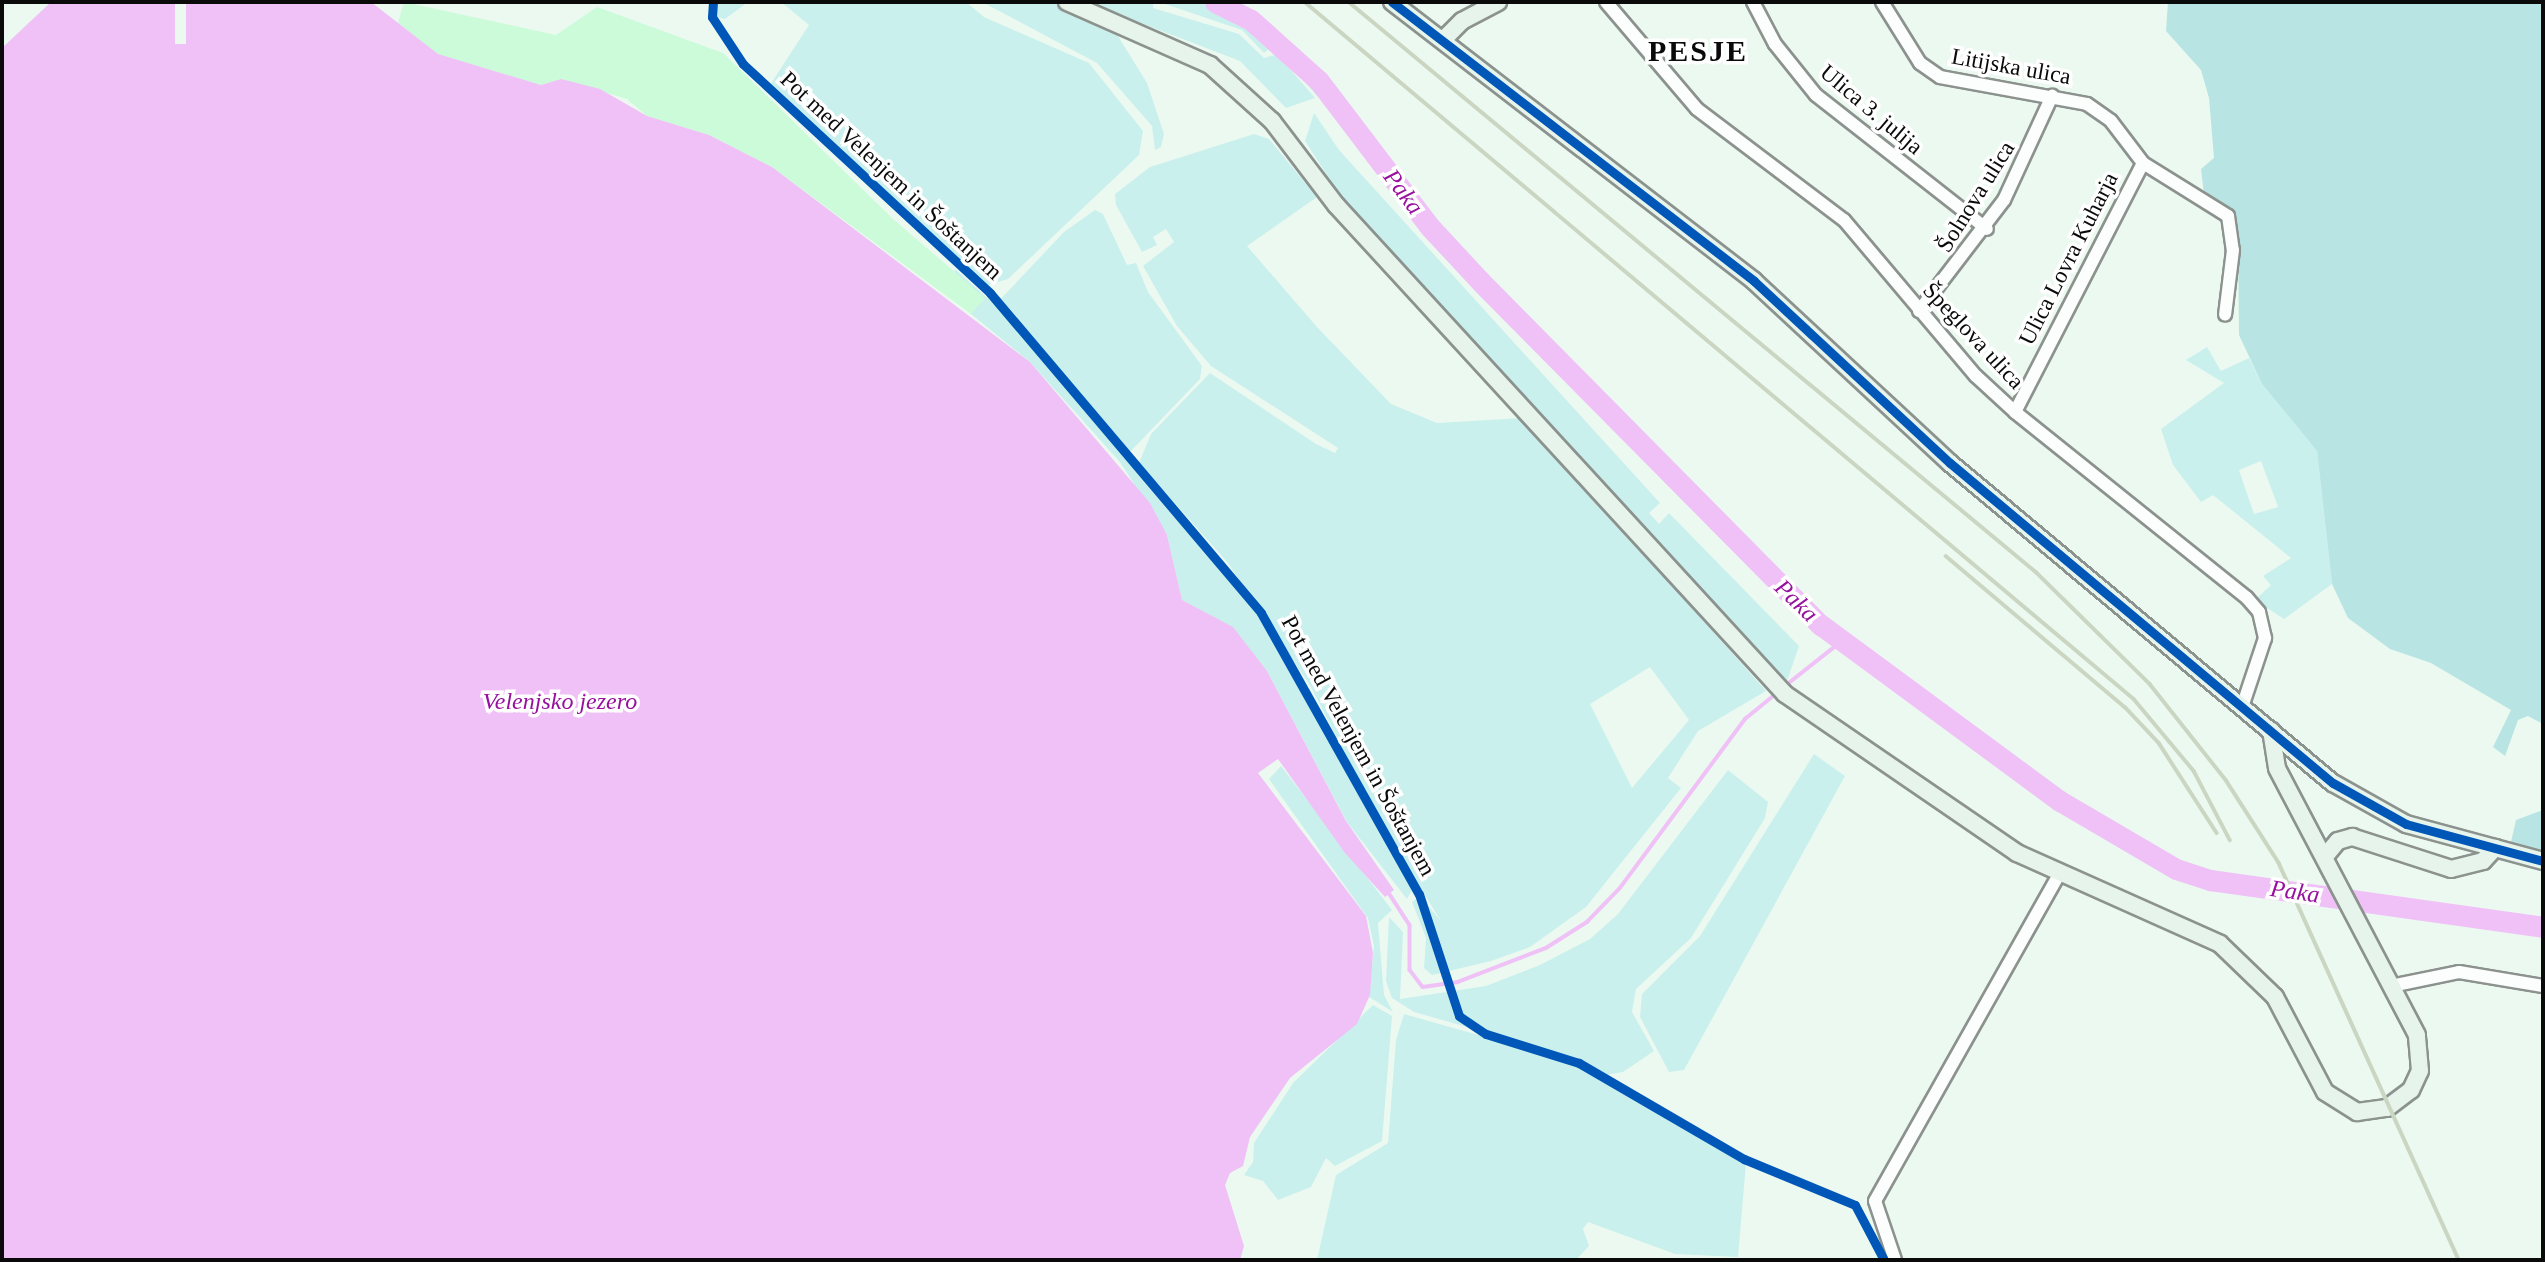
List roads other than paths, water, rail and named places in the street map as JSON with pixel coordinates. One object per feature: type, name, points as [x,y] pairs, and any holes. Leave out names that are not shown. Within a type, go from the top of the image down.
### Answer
[{"type":"street","points":[[1067,2],[1210,65],[1272,121],[1336,205],[1785,694],[1929,797],[2059,875],[2185,925],[2241,959],[2275,997],[2325,1092],[2357,1112],[2398,1102],[2420,1071],[2417,1035],[2332,871],[2327,854],[2271,755],[2271,730]]},
{"type":"street","points":[[1392,2],[1754,281],[1950,463],[2271,730],[2371,807],[2543,862]]},
{"type":"street","name":"Špeglova ulica","points":[[1606,2],[1697,108],[1844,220],[1919,311],[2015,412],[2259,612],[2265,638],[2243,704]]},
{"type":"street","name":"Ulica 3. julija","points":[[1753,2],[1775,44],[1816,95],[1986,229]]},
{"type":"street","name":"Litijska ulica","points":[[1882,2],[1920,64],[1940,77],[2052,96],[2103,114],[2143,163],[2228,216],[2233,250],[2225,315]]},
{"type":"street","points":[[1443,40],[1486,4]]},
{"type":"street","name":"Šolnova ulica","points":[[1919,311],[1986,229],[2027,158],[2052,96]]},
{"type":"street","name":"Ulica Lovra Kuharja","points":[[2015,412],[2143,163]]},
{"type":"street","points":[[2327,854],[2338,841],[2352,838],[2451,869],[2483,861],[2495,848]]},
{"type":"street","points":[[1895,1260],[1875,1201],[2059,875]]},
{"type":"street","points":[[2391,986],[2459,972],[2543,986]]},
{"type":"water","name":"Velenjsko jezero","points":[[51,2],[371,2],[438,54],[541,85],[561,79],[600,89],[647,116],[709,135],[772,167],[1030,362],[1150,503],[1167,535],[1182,600],[1233,627],[1267,671],[1346,821],[1394,890],[1385,897],[1345,853],[1278,759],[1258,773],[1366,916],[1373,953],[1370,995],[1357,1024],[1290,1078],[1250,1137],[1243,1166],[1230,1173],[1225,1185],[1244,1246],[1240,1260],[2,1260],[2,48]]},
{"type":"waterway","name":"Paka","points":[[1215,2],[1251,20],[1319,81],[1429,226],[1481,282],[1821,625],[2060,801],[2176,869],[2210,880],[2543,927]]},
{"type":"waterway","points":[[1785,686],[1842,641]]},
{"type":"waterway","points":[[1389,893],[1410,925],[1410,970],[1423,987],[1458,982],[1546,948],[1587,922],[1620,888],[1745,719],[1777,693]]},
{"type":"railway","points":[[1305,2],[2134,699],[2194,771],[2230,840]]},
{"type":"railway","points":[[1349,2],[2036,572],[2150,684],[2226,780],[2279,863],[2459,1260]]},
{"type":"railway","points":[[1946,556],[2125,707],[2159,743],[2217,833]]},
{"type":"district","name":"PESJE","points":[[1698,51]]}]
